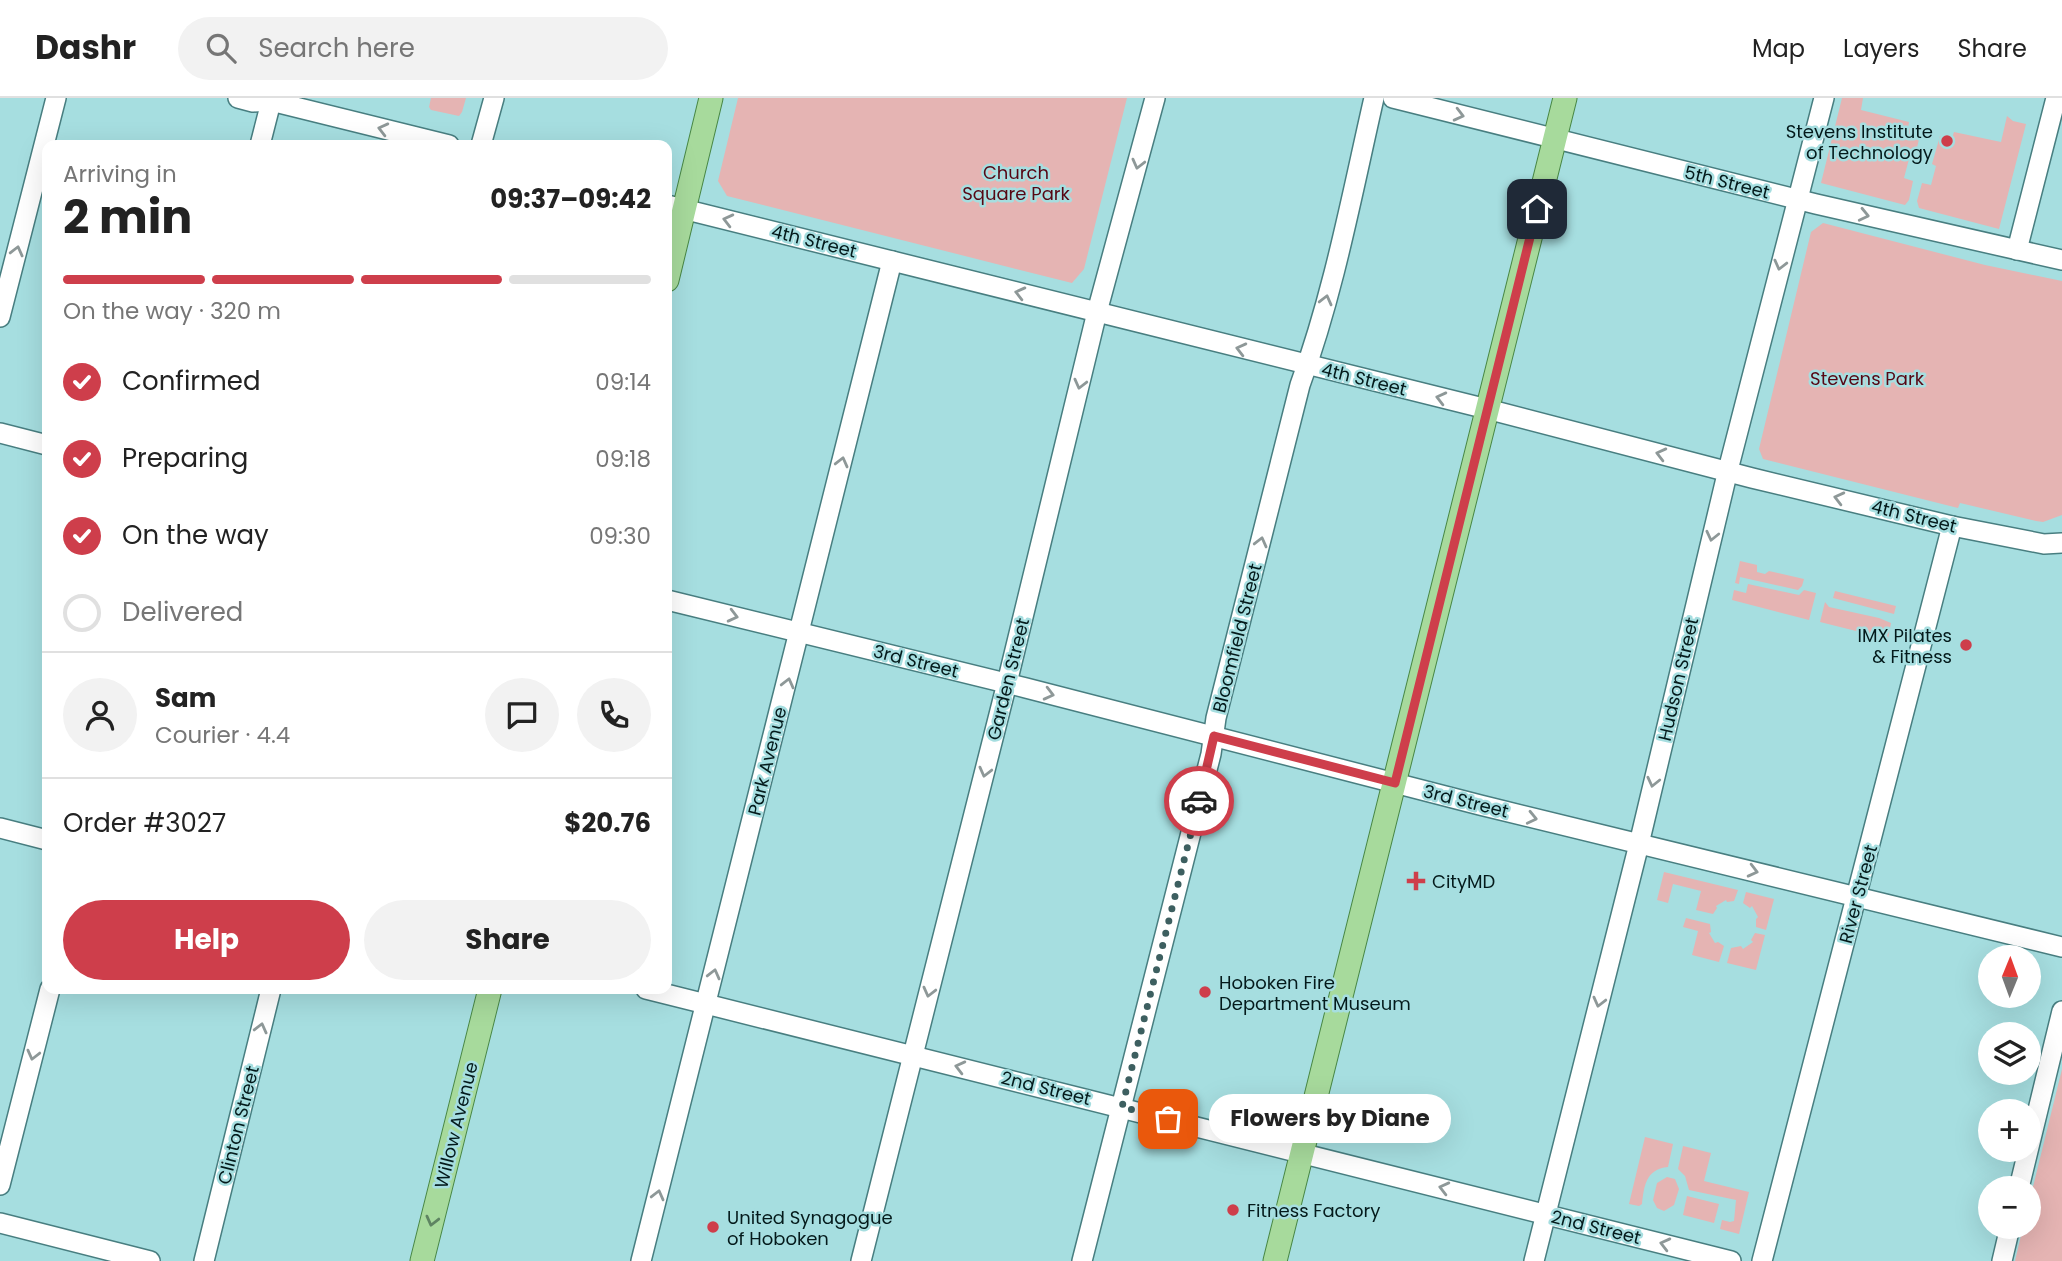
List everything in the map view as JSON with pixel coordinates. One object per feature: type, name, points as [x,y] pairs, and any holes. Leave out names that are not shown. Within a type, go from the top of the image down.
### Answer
[{"type":"main road","points":[[672,239],[676,207],[711,98]]},
{"type":"main road","points":[[1275,1261],[1565,98]]},
{"type":"main road","name":"Willow Avenue","points":[[422,1261],[489,994]]},
{"type":"street","points":[[45,140],[56,98]]},
{"type":"street","points":[[238,98],[253,102],[272,100],[429,140]]},
{"type":"street","points":[[482,140],[494,98]]},
{"type":"street","name":"Garden Street","points":[[861,1261],[1007,683],[1097,312],[1154,98]]},
{"type":"street","name":"Bloomfield Street","points":[[1083,1261],[1300,385],[1314,348],[1345,227],[1374,98]]},
{"type":"street","name":"5th Street","points":[[1393,98],[1798,200],[2062,260]]},
{"type":"street","name":"Hudson Street","points":[[1534,1261],[1639,844],[1728,470],[1824,98]]},
{"type":"street","points":[[2017,250],[2056,98]]},
{"type":"street","points":[[261,140],[272,100]]},
{"type":"street","points":[[0,317],[42,153]]},
{"type":"street","name":"4th Street","points":[[676,207],[1487,409],[1752,478],[1952,526],[2044,544],[2062,542]]},
{"type":"street","name":"Park Avenue","points":[[641,1261],[892,261]]},
{"type":"street","points":[[0,433],[42,444]]},
{"type":"street","name":"River Street","points":[[1762,1261],[1952,526]]},
{"type":"street","name":"3rd Street","points":[[672,601],[1007,683],[1639,844],[2062,947]]},
{"type":"street","points":[[0,828],[42,839]]},
{"type":"street","points":[[0,1185],[49,994]]},
{"type":"street","name":"Clinton Street","points":[[204,1261],[270,994]]},
{"type":"street","name":"2nd Street","points":[[668,994],[1731,1261]]},
{"type":"street","points":[[2022,1176],[2062,1011]]},
{"type":"street","points":[[0,1223],[150,1261]]},
{"type":"street","points":[[2002,1261],[2007,1239]]},
{"type":"green space","points":[[431,98],[466,98],[459,116],[431,110]]},
{"type":"green space","name":"Church Square Park","points":[[738,98],[1127,98],[1084,269],[1072,283],[727,196],[718,181]]},
{"type":"green space","points":[[1842,98],[1863,98],[1861,110],[1909,122],[1908,128],[1921,131],[1914,160],[1909,159],[1904,178],[1913,181],[1909,200],[1905,205],[1821,183]]},
{"type":"green space","points":[[2007,116],[2013,121],[2026,124],[1999,229],[1919,208],[1917,201],[1922,183],[1931,185],[1936,166],[1932,164],[1940,136],[1952,138],[1954,132],[2001,142]]},
{"type":"green space","name":"Stevens Park","points":[[1823,223],[1985,265],[2062,281],[2062,515],[2043,522],[1960,503],[1958,508],[1763,459],[1759,449],[1811,232]]},
{"type":"green space","points":[[1740,561],[1757,565],[1757,572],[1765,574],[1769,571],[1804,579],[1802,586],[1798,590],[1740,577],[1739,584],[1735,583]]},
{"type":"green space","points":[[1748,584],[1799,595],[1804,590],[1816,593],[1809,620],[1732,600],[1734,590],[1746,593]]},
{"type":"green space","points":[[1835,591],[1896,606],[1894,614],[1833,598]]},
{"type":"green space","points":[[1825,602],[1829,607],[1891,623],[1888,639],[1820,622]]},
{"type":"green space","points":[[1664,872],[1738,890],[1734,901],[1726,900],[1716,906],[1713,914],[1696,910],[1701,891],[1673,884],[1668,903],[1657,900]]},
{"type":"green space","points":[[1746,892],[1774,899],[1766,930],[1756,927],[1758,917],[1752,906],[1750,908],[1743,903]]},
{"type":"green space","points":[[1686,918],[1710,924],[1709,933],[1715,943],[1724,946],[1719,962],[1692,955],[1698,931],[1683,927]]},
{"type":"green space","points":[[1755,933],[1765,935],[1756,970],[1727,963],[1731,948],[1741,946],[1743,949],[1753,942],[1751,940]]},
{"type":"green space","points":[[2062,1069],[2062,1261],[2015,1261],[2020,1239],[2041,1239],[2041,1176],[2036,1176]]},
{"type":"green space","points":[[1645,1137],[1673,1144],[1668,1167],[1650,1175],[1642,1204],[1639,1206],[1629,1204]]},
{"type":"green space","points":[[1683,1146],[1711,1153],[1704,1181],[1749,1192],[1739,1234],[1720,1229],[1722,1220],[1734,1221],[1736,1200],[1689,1190],[1685,1176],[1678,1169]]},
{"type":"green space","points":[[1667,1177],[1675,1179],[1679,1189],[1674,1205],[1664,1211],[1657,1208],[1653,1200],[1657,1183]]},
{"type":"green space","points":[[1687,1196],[1719,1204],[1714,1223],[1683,1215]]},
{"type":"way so far","points":[[1168,1119],[1122,1107],[1199,801]]},
{"type":"place","name":"Stevens Institute of Technology","points":[[1947,141]]},
{"type":"place","name":"IMX Pilates & Fitness","points":[[1966,645]]},
{"type":"place","name":"CityMD","points":[[1416,881]]},
{"type":"place","name":"Hoboken Fire Department Museum","points":[[1205,992]]},
{"type":"place","name":"Flowers by Diane","points":[[1168,1119]]},
{"type":"place","name":"Fitness Factory","points":[[1233,1210]]},
{"type":"place","name":"United Synagogue of Hoboken","points":[[713,1227]]},
{"type":"route","points":[[1199,801],[1214,736],[1395,783],[1537,209]]}]
